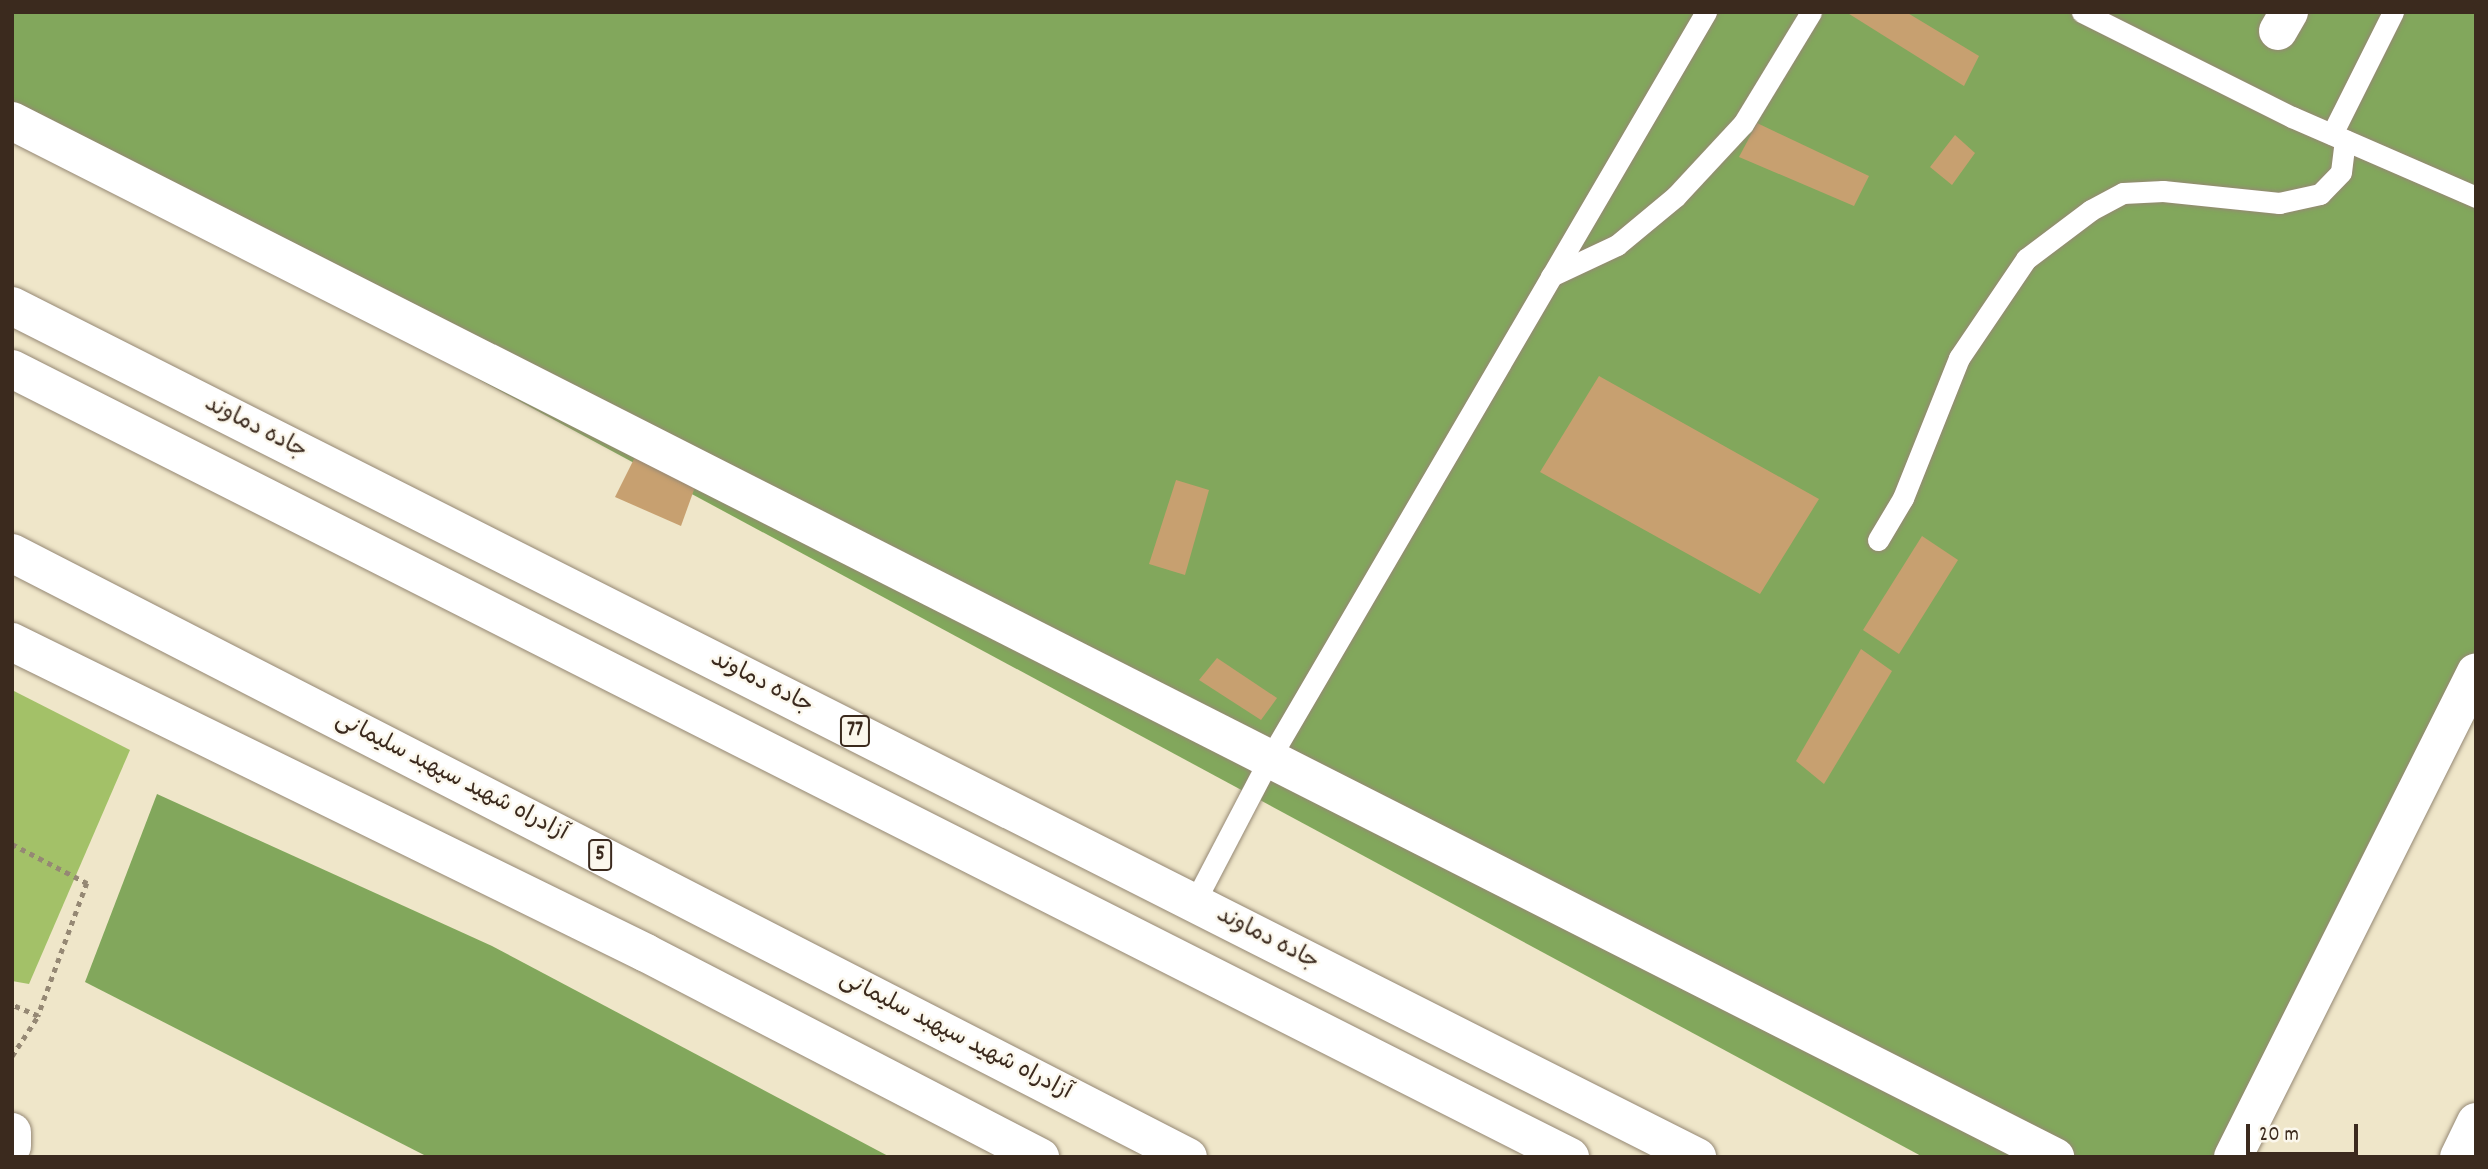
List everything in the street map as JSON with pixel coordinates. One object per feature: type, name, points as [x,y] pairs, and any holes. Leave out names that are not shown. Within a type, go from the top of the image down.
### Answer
[{"type":"main road","points":[[12,121],[1271,757],[2054,1157]]},
{"type":"main road","name":"جاده دماوند","points":[[12,306],[1697,1157]]},
{"type":"main road","points":[[12,369],[1570,1157]]},
{"type":"main road","name":"آزادراه شهید سپهبد سلیمانی","points":[[12,554],[1188,1157]]},
{"type":"main road","points":[[12,642],[646,953],[1040,1157]]},
{"type":"main road","points":[[2234,1157],[2476,672]]},
{"type":"main road","points":[[2459,1157],[2476,1122]]},
{"type":"main road","points":[[12,1132],[12,1146]]},
{"type":"lane","points":[[1194,903],[1271,757],[1706,12]]},
{"type":"lane","points":[[1551,276],[1617,245],[1676,196],[1743,124],[1811,12]]},
{"type":"lane","points":[[2082,12],[2338,137],[2476,197]]},
{"type":"lane","points":[[1878,540],[1903,498],[1959,358],[2026,259],[2091,210],[2123,193],[2163,191],[2279,203],[2320,194],[2341,172],[2338,137],[2393,12]]},
{"type":"path","points":[[12,844],[86,883],[38,1016],[12,1056]]},
{"type":"path","points":[[12,1005],[38,1016]]},
{"type":"green space","points":[[12,12],[2476,12],[2476,669],[2229,1157],[1923,1157],[12,128]]},
{"type":"green space","points":[[12,690],[130,750],[29,984],[12,981]]},
{"type":"green space","points":[[157,794],[492,946],[890,1157],[428,1157],[85,982]]},
{"type":"building","points":[[1846,12],[1906,12],[1979,56],[1964,86]]},
{"type":"building","points":[[1757,123],[1869,176],[1854,206],[1739,157]]},
{"type":"building","points":[[1955,135],[1975,153],[1952,185],[1930,167]]},
{"type":"building","points":[[1599,376],[1819,499],[1760,594],[1540,472]]},
{"type":"building","points":[[636,455],[695,487],[681,526],[615,497]]},
{"type":"building","points":[[1176,480],[1209,490],[1185,575],[1149,564]]},
{"type":"building","points":[[1922,536],[1958,560],[1899,654],[1863,630]]},
{"type":"building","points":[[1861,649],[1892,671],[1824,784],[1796,761]]},
{"type":"building","points":[[1217,658],[1277,698],[1261,720],[1199,680]]}]
